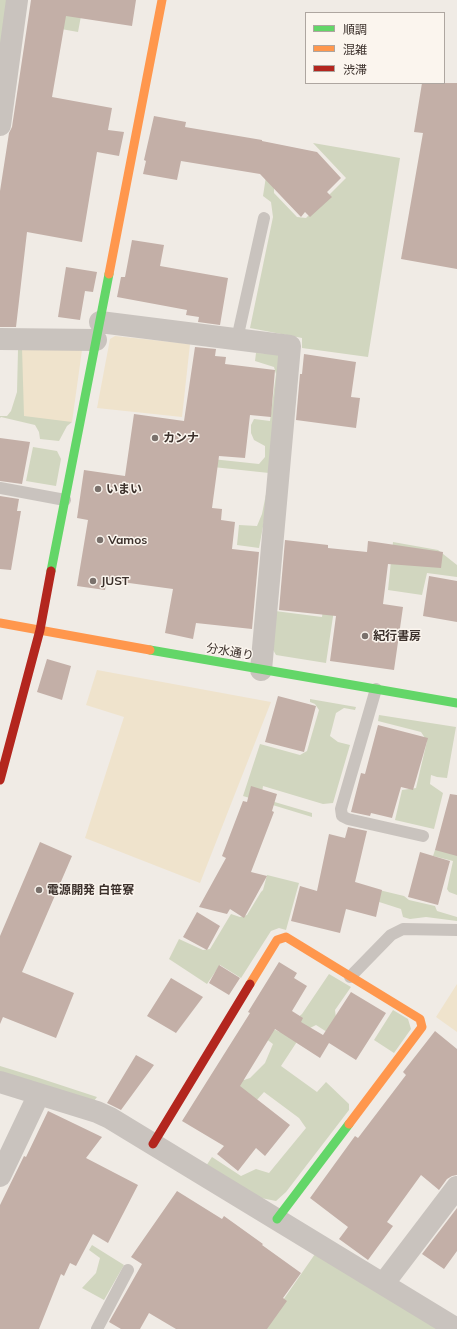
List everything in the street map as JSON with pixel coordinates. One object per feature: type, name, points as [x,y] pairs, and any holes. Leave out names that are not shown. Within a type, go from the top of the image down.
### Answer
[{"type":"street","points":[[0,125],[17,0]]},
{"type":"street","points":[[0,780],[40,630],[162,0]]},
{"type":"street","points":[[0,339],[98,331],[237,339],[290,346],[261,670]]},
{"type":"street","name":"分水通り","points":[[0,623],[261,670],[457,703]]},
{"type":"street","points":[[153,1144],[277,940],[286,938],[420,1020],[422,1027],[277,1219]]},
{"type":"street","points":[[0,1082],[97,1112],[110,1118],[384,1283],[457,1329]]},
{"type":"street","points":[[0,1176],[38,1094]]},
{"type":"street","points":[[384,1283],[457,1187]]},
{"type":"lane","points":[[237,339],[264,218]]},
{"type":"lane","points":[[0,488],[65,500]]},
{"type":"lane","points":[[376,689],[341,809],[342,816],[348,819],[423,836]]},
{"type":"lane","points":[[350,977],[391,935],[403,929],[457,930]]},
{"type":"lane","points":[[97,1329],[128,1270]]},
{"type":"green space","points":[[0,0],[9,0],[0,61]]},
{"type":"green space","points":[[84,0],[78,32],[33,24]]},
{"type":"green space","points":[[313,143],[400,158],[368,357],[302,348],[302,338],[250,328],[273,217],[271,202],[263,196],[267,170],[274,184],[274,193],[297,217],[306,218],[346,178]]},
{"type":"green space","points":[[22,347],[72,422],[67,426],[59,441],[40,439],[39,432],[35,425],[0,418],[0,416],[7,416],[11,411],[17,392],[18,350]]},
{"type":"green space","points":[[256,353],[284,354],[269,473],[213,467],[193,457],[259,464],[265,457],[265,446],[254,440],[251,433],[251,425],[254,419],[270,421],[276,374],[274,367],[255,361]]},
{"type":"green space","points":[[33,447],[57,451],[61,459],[56,486],[26,481]]},
{"type":"green space","points":[[267,489],[270,489],[259,548],[237,545],[239,525],[257,526],[262,514]]},
{"type":"green space","points":[[393,542],[438,550],[457,565],[457,577],[427,573],[422,595],[388,590]]},
{"type":"green space","points":[[329,567],[340,570],[326,663],[276,655],[272,648],[275,611],[322,617]]},
{"type":"green space","points":[[310,699],[356,707],[355,710],[344,708],[336,713],[330,736],[338,742],[350,745],[333,803],[323,804],[263,786],[261,798],[312,813],[312,817],[243,796],[260,744],[300,755],[307,751],[319,710],[315,704],[310,702]]},
{"type":"green space","points":[[379,715],[456,727],[447,778],[431,775],[430,784],[443,793],[434,829],[395,820],[402,790],[416,788],[427,741],[421,732],[378,721]]},
{"type":"green space","points":[[457,848],[457,895],[449,892],[447,889],[453,861],[433,856],[435,850]]},
{"type":"green space","points":[[267,875],[299,883],[286,930],[279,928],[271,931],[241,978],[220,965],[207,984],[169,959],[179,939],[203,950],[210,949],[231,914],[240,917],[247,915],[263,890]]},
{"type":"green space","points":[[375,889],[404,896],[409,900],[435,906],[437,911],[457,917],[457,921],[426,917],[410,919],[403,917],[401,909],[373,900]]},
{"type":"green space","points":[[329,974],[351,987],[335,1010],[336,1018],[327,1032],[316,1025],[304,1031],[281,1066],[317,1092],[326,1082],[349,1104],[349,1110],[286,1192],[276,1201],[261,1198],[206,1166],[212,1157],[241,1176],[256,1169],[269,1173],[306,1128],[299,1118],[264,1092],[232,1128],[234,1075],[244,1080],[250,1078],[265,1063],[273,1044],[254,1030],[260,1023],[280,1032],[302,1014]]},
{"type":"green space","points":[[393,1010],[408,1019],[411,1029],[394,1053],[374,1040]]},
{"type":"green space","points":[[0,1066],[97,1097],[94,1101],[0,1072]]},
{"type":"green space","points":[[92,1245],[124,1265],[104,1300],[82,1288],[96,1273],[100,1258],[89,1250]]},
{"type":"green space","points":[[315,1254],[438,1329],[263,1329]]},
{"type":"sand","points":[[115,336],[190,344],[182,417],[97,408],[110,339]]},
{"type":"sand","points":[[22,347],[82,350],[72,422],[24,416]]},
{"type":"sand","points":[[97,670],[271,702],[200,883],[85,838],[124,717],[86,705]]},
{"type":"sand","points":[[457,984],[457,1032],[436,1017]]},
{"type":"building","points":[[31,0],[136,0],[132,26],[66,16],[52,97],[112,108],[108,130],[124,132],[119,156],[97,152],[82,242],[27,232],[16,327],[0,327],[0,191],[9,133],[12,127]]},
{"type":"building","points":[[457,83],[457,269],[401,259],[423,133],[414,132],[422,84]]},
{"type":"building","points":[[154,116],[186,122],[185,127],[262,140],[317,152],[341,178],[327,192],[332,197],[310,217],[305,212],[301,217],[260,174],[181,161],[177,180],[143,174],[146,161],[144,160]]},
{"type":"building","points":[[132,240],[164,245],[160,266],[228,278],[220,325],[198,322],[199,317],[186,315],[187,310],[117,297],[121,277],[125,277]]},
{"type":"building","points":[[66,267],[97,272],[93,292],[85,291],[80,320],[58,317]]},
{"type":"building","points":[[195,347],[216,349],[215,356],[226,357],[225,364],[275,370],[271,417],[250,415],[245,458],[219,456],[212,508],[222,509],[221,520],[235,522],[232,549],[259,552],[252,629],[196,623],[193,639],[165,633],[173,589],[107,580],[105,590],[77,586],[88,520],[77,518],[84,470],[125,476],[134,414],[184,421]]},
{"type":"building","points":[[304,354],[356,362],[351,397],[360,398],[356,428],[296,420],[300,374],[302,374]]},
{"type":"building","points":[[0,438],[30,442],[22,484],[0,481]]},
{"type":"building","points":[[0,496],[19,499],[17,511],[21,511],[11,570],[0,569]]},
{"type":"building","points":[[285,540],[328,545],[328,548],[367,552],[368,541],[443,552],[441,568],[388,564],[383,604],[403,607],[394,670],[330,661],[336,616],[279,610]]},
{"type":"building","points":[[429,576],[457,581],[457,622],[423,616]]},
{"type":"building","points":[[47,659],[71,666],[62,700],[37,692]]},
{"type":"building","points":[[278,696],[316,706],[304,752],[265,742]]},
{"type":"building","points":[[378,725],[428,738],[413,790],[401,787],[392,818],[371,813],[370,816],[351,812],[361,773],[365,774]]},
{"type":"building","points":[[251,786],[277,794],[272,811],[274,812],[251,872],[267,876],[244,918],[230,909],[227,914],[199,907],[226,858],[222,856],[243,801],[247,802]]},
{"type":"building","points":[[450,794],[457,795],[457,856],[435,850]]},
{"type":"building","points":[[348,827],[367,831],[355,882],[382,890],[376,917],[346,909],[340,933],[291,921],[300,886],[317,891],[329,834],[345,838]]},
{"type":"building","points":[[40,842],[72,856],[22,972],[74,993],[56,1038],[3,1017],[0,1024],[0,936]]},
{"type":"building","points":[[420,852],[450,861],[438,905],[408,897]]},
{"type":"building","points":[[197,912],[220,926],[207,950],[183,937]]},
{"type":"building","points":[[279,962],[297,973],[294,978],[307,986],[292,1011],[303,1018],[301,1022],[323,1035],[351,992],[386,1013],[356,1060],[329,1043],[320,1058],[275,1029],[240,1086],[290,1125],[265,1156],[256,1148],[238,1171],[217,1154],[224,1146],[182,1121],[250,1013],[248,1012]]},
{"type":"building","points":[[219,965],[240,978],[229,995],[209,983]]},
{"type":"building","points":[[171,978],[203,997],[176,1033],[147,1016]]},
{"type":"building","points":[[435,1031],[457,1049],[457,1175],[447,1179],[439,1190],[421,1175],[387,1222],[393,1226],[368,1260],[339,1239],[348,1227],[310,1198],[355,1136],[358,1138],[406,1075],[403,1072]]},
{"type":"building","points":[[136,1055],[154,1065],[121,1110],[107,1103]]},
{"type":"building","points":[[48,1111],[102,1137],[86,1158],[138,1185],[108,1243],[93,1234],[76,1266],[70,1263],[64,1276],[61,1274],[39,1329],[0,1329],[0,1205],[24,1156],[26,1157]]},
{"type":"building","points":[[177,1191],[222,1219],[224,1216],[301,1273],[283,1298],[287,1301],[267,1329],[176,1329],[149,1313],[140,1329],[121,1329],[109,1322],[142,1264],[131,1257]]},
{"type":"building","points":[[457,1208],[457,1251],[444,1269],[422,1254]]},
{"type":"traffic: fast","points":[[51,571],[109,274]]},
{"type":"traffic: fast","points":[[150,650],[457,703]]},
{"type":"traffic: fast","points":[[277,1219],[349,1124]]},
{"type":"traffic: slow","points":[[109,274],[162,0]]},
{"type":"traffic: slow","points":[[0,623],[150,650]]},
{"type":"traffic: slow","points":[[250,984],[277,940],[286,937],[420,1019],[422,1027],[349,1124]]},
{"type":"traffic: jam","points":[[0,780],[40,630],[51,571]]},
{"type":"traffic: jam","points":[[153,1144],[250,984]]},
{"type":"place","name":"カンナ","points":[[155,438]]},
{"type":"place","name":"いまい","points":[[98,489]]},
{"type":"place","name":"Vamos","points":[[100,540]]},
{"type":"place","name":"JUST","points":[[93,581]]},
{"type":"place","name":"紀行書房","points":[[365,636]]},
{"type":"place","name":"電源開発 白笹寮","points":[[39,890]]}]
